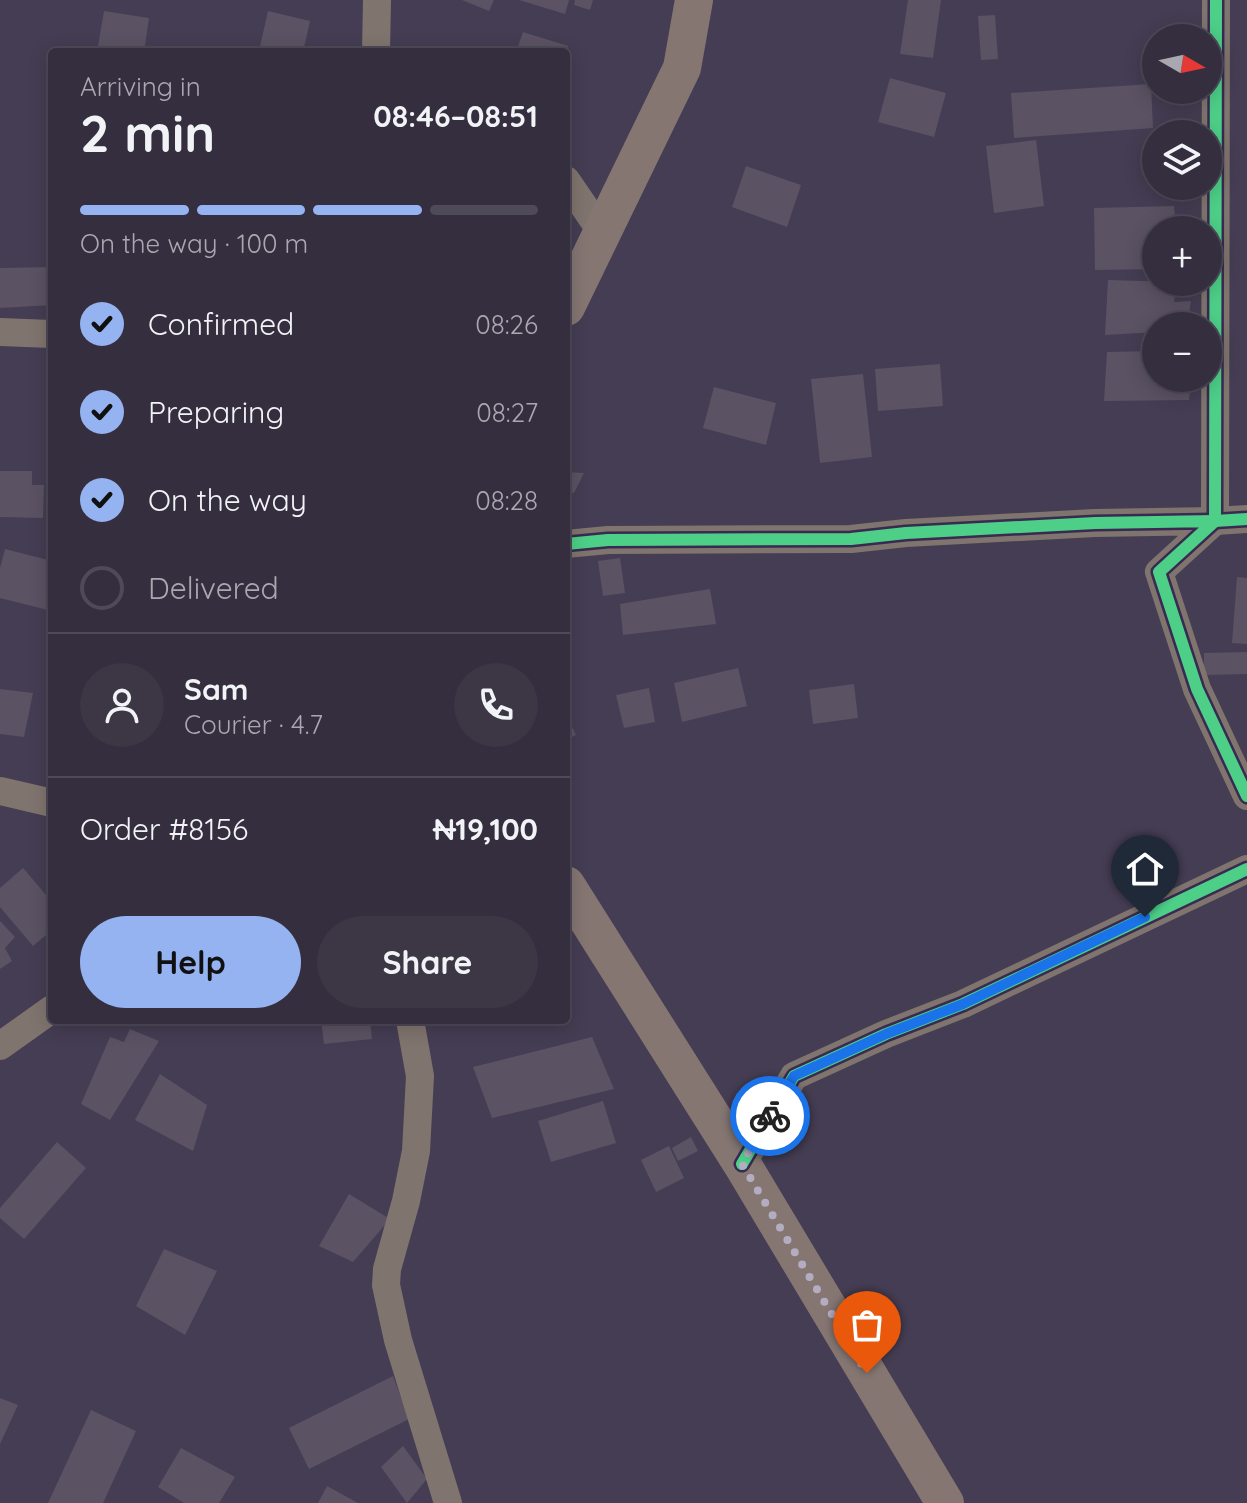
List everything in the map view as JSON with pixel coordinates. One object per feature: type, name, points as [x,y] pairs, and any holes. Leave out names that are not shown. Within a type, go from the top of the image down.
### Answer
[{"type":"main road","points":[[570,299],[682,68],[694,0]]},
{"type":"main road","points":[[570,893],[742,1164],[945,1503]]},
{"type":"street","points":[[376,48],[377,0]]},
{"type":"street","points":[[1216,0],[1215,521],[1159,572],[1197,689],[1247,796]]},
{"type":"street","points":[[570,186],[603,234]]},
{"type":"street","points":[[0,332],[48,334]]},
{"type":"street","points":[[570,544],[608,540],[851,539],[1095,523],[1247,519]]},
{"type":"street","points":[[0,791],[48,802]]},
{"type":"street","points":[[742,1164],[794,1076],[990,992],[1247,869]]},
{"type":"street","points":[[0,1046],[48,1012]]},
{"type":"street","points":[[411,1024],[420,1076],[416,1151],[406,1201],[389,1258],[386,1285],[398,1340],[448,1503]]},
{"type":"building","points":[[462,0],[494,0],[489,11]]},
{"type":"building","points":[[519,0],[569,0],[565,14]]},
{"type":"building","points":[[575,0],[593,0],[590,10],[574,5]]},
{"type":"building","points":[[908,0],[941,0],[933,58],[900,54]]},
{"type":"building","points":[[104,11],[149,18],[145,48],[98,48]]},
{"type":"building","points":[[268,11],[310,21],[304,48],[260,48]]},
{"type":"building","points":[[995,15],[998,59],[981,60],[978,16]]},
{"type":"building","points":[[523,32],[568,46],[567,48],[517,48]]},
{"type":"building","points":[[890,78],[946,93],[934,137],[878,122]]},
{"type":"building","points":[[1142,85],[1142,104],[1152,104],[1153,120],[1142,120],[1142,129],[1014,138],[1011,93]]},
{"type":"building","points":[[1036,140],[1044,206],[994,213],[986,146]]},
{"type":"building","points":[[746,166],[801,185],[787,227],[732,207]]},
{"type":"building","points":[[1174,206],[1175,216],[1142,216],[1142,269],[1095,270],[1094,208]]},
{"type":"building","points":[[48,267],[48,305],[0,308],[0,268]]},
{"type":"building","points":[[1108,280],[1142,281],[1142,296],[1175,296],[1174,302],[1191,301],[1189,312],[1142,312],[1142,333],[1105,335]]},
{"type":"building","points":[[1142,351],[1142,392],[1190,392],[1189,400],[1104,401],[1107,352]]},
{"type":"building","points":[[940,364],[943,406],[878,411],[875,369]]},
{"type":"building","points":[[863,374],[872,457],[820,463],[811,379]]},
{"type":"building","points":[[714,387],[776,403],[766,445],[703,428]]},
{"type":"building","points":[[0,471],[32,471],[32,485],[44,485],[43,518],[0,517]]},
{"type":"building","points":[[570,472],[584,473],[574,493],[570,493]]},
{"type":"building","points":[[5,549],[48,560],[48,610],[0,598],[0,568]]},
{"type":"building","points":[[620,558],[625,593],[603,596],[598,561]]},
{"type":"building","points":[[1237,577],[1247,578],[1247,644],[1232,643]]},
{"type":"building","points":[[710,589],[716,624],[623,635],[620,604]]},
{"type":"building","points":[[1247,652],[1247,674],[1204,675],[1204,653]]},
{"type":"building","points":[[738,668],[747,706],[682,722],[674,683]]},
{"type":"building","points":[[854,684],[858,718],[813,724],[809,690]]},
{"type":"building","points":[[649,688],[655,722],[624,728],[616,695]]},
{"type":"building","points":[[0,689],[33,693],[24,737],[0,734]]},
{"type":"building","points":[[570,722],[576,735],[570,738]]},
{"type":"building","points":[[23,868],[48,897],[48,933],[33,946],[0,907],[0,888]]},
{"type":"building","points":[[0,921],[15,937],[5,948],[12,961],[0,969]]},
{"type":"building","points":[[251,1024],[305,1024],[305,1025]]},
{"type":"building","points":[[322,1024],[370,1024],[372,1039],[324,1044]]},
{"type":"building","points":[[130,1029],[159,1041],[110,1120],[81,1104],[110,1037],[124,1042]]},
{"type":"building","points":[[592,1037],[614,1089],[492,1118],[473,1067]]},
{"type":"building","points":[[160,1074],[207,1105],[193,1151],[135,1120]]},
{"type":"building","points":[[603,1101],[616,1143],[551,1162],[538,1121]]},
{"type":"building","points":[[691,1137],[698,1151],[678,1161],[672,1148]]},
{"type":"building","points":[[57,1142],[86,1168],[24,1239],[0,1218],[0,1208]]},
{"type":"building","points":[[669,1146],[684,1178],[656,1192],[641,1160]]},
{"type":"building","points":[[349,1194],[390,1219],[353,1262],[319,1246]]},
{"type":"building","points":[[164,1249],[217,1271],[185,1335],[136,1306]]},
{"type":"building","points":[[393,1376],[409,1419],[309,1469],[289,1428]]},
{"type":"building","points":[[0,1398],[18,1405],[0,1444]]},
{"type":"building","points":[[91,1410],[136,1431],[103,1503],[48,1503]]},
{"type":"building","points":[[403,1446],[427,1479],[407,1503],[381,1467]]},
{"type":"building","points":[[181,1448],[235,1477],[219,1503],[184,1503],[158,1487]]},
{"type":"building","points":[[327,1486],[358,1503],[318,1503]]},
{"type":"cycle path","points":[[1216,0],[1215,521],[1247,519]]},
{"type":"cycle path","points":[[570,544],[608,540],[851,539],[1095,523],[1215,521],[1159,572],[1197,689],[1247,796]]},
{"type":"cycle path","points":[[742,1164],[794,1076],[886,1034],[963,1004],[1247,869]]},
{"type":"way so far","points":[[770,1116],[742,1164],[867,1373]]},
{"type":"route","points":[[770,1116],[794,1076],[886,1034],[963,1004],[1145,917]]}]
